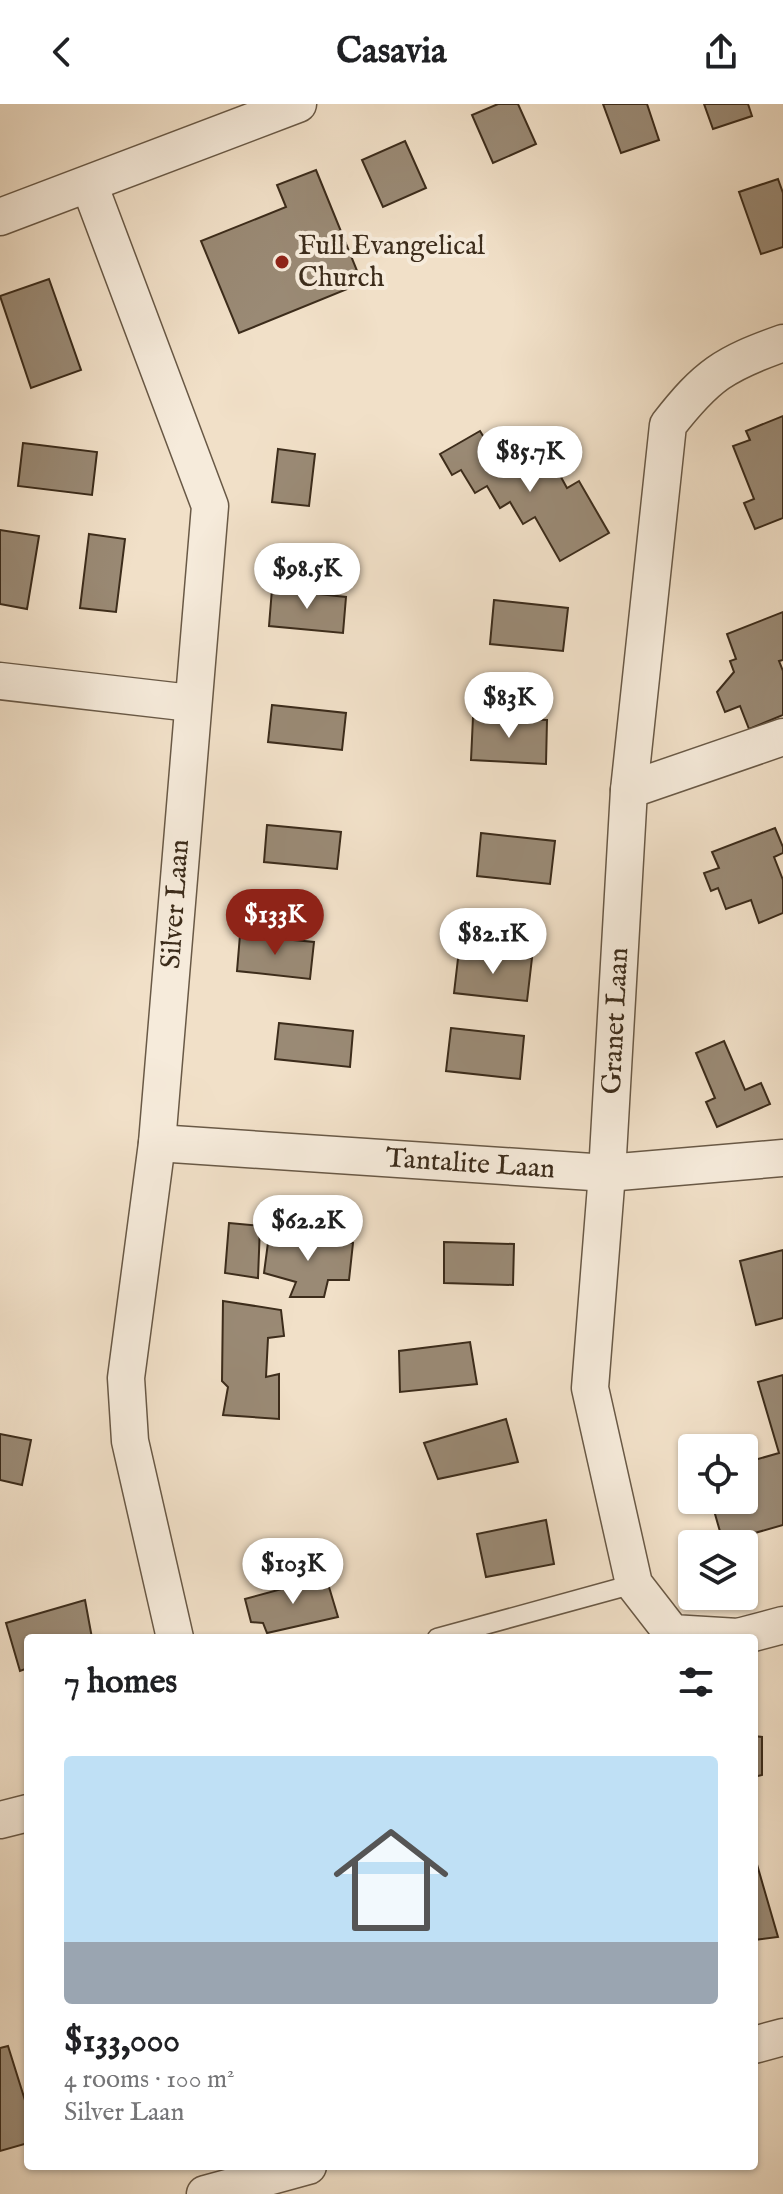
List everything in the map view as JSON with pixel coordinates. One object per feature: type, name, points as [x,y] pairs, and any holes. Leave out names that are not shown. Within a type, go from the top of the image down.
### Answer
[{"type":"street","points":[[0,217],[298,104]]},
{"type":"street","name":"Silver Laan","points":[[89,184],[210,506],[191,703],[157,1143],[126,1378],[130,1441],[174,1634]]},
{"type":"street","name":"Granet Laan","points":[[688,1634],[672,1633],[634,1584],[590,1388],[607,1173],[629,790],[668,425],[694,392],[731,362],[783,343]]},
{"type":"street","points":[[0,681],[191,703]]},
{"type":"street","points":[[629,790],[783,737]]},
{"type":"street","name":"Tantalite Laan","points":[[157,1143],[607,1173],[783,1158]]},
{"type":"street","name":"Granet Laan","points":[[749,1634],[783,1625]]},
{"type":"street","points":[[0,1820],[24,1814]]},
{"type":"street","points":[[758,2044],[783,2037]]},
{"type":"street","points":[[205,2194],[293,2170]]},
{"type":"lane","points":[[452,1634],[634,1584]]},
{"type":"building","points":[[498,104],[518,104],[536,144],[493,163],[472,115]]},
{"type":"building","points":[[603,104],[647,104],[659,140],[621,153]]},
{"type":"building","points":[[704,104],[748,104],[752,116],[713,129]]},
{"type":"building","points":[[405,141],[426,188],[383,207],[362,160]]},
{"type":"building","name":"Full Evangelical Church","points":[[316,170],[362,283],[239,333],[201,241],[286,207],[277,185]]},
{"type":"building","points":[[778,179],[783,193],[783,247],[761,254],[739,192]]},
{"type":"building","points":[[49,279],[81,370],[31,388],[0,296]]},
{"type":"building","points":[[783,416],[783,518],[755,529],[744,503],[754,499],[733,446],[750,440],[746,431]]},
{"type":"building","points":[[480,431],[491,449],[501,443],[512,463],[526,455],[540,477],[556,468],[567,488],[579,481],[609,533],[560,561],[535,517],[523,524],[510,502],[500,508],[487,486],[475,493],[461,470],[452,475],[440,454]]},
{"type":"building","points":[[23,443],[97,452],[92,495],[18,486]]},
{"type":"building","points":[[278,449],[315,454],[309,506],[272,502]]},
{"type":"building","points":[[0,530],[39,536],[27,609],[0,604]]},
{"type":"building","points":[[89,534],[125,539],[116,612],[80,608]]},
{"type":"building","points":[[272,589],[346,597],[343,633],[269,626]]},
{"type":"building","points":[[494,600],[568,608],[563,651],[490,644]]},
{"type":"building","points":[[783,612],[783,660],[779,661],[783,671],[783,715],[749,729],[740,706],[725,712],[717,692],[734,672],[730,661],[736,659],[727,634]]},
{"type":"building","points":[[272,705],[346,713],[342,750],[268,742]]},
{"type":"building","points":[[473,717],[547,720],[546,764],[471,760]]},
{"type":"building","points":[[267,825],[341,832],[337,869],[264,862]]},
{"type":"building","points":[[775,828],[783,847],[783,853],[774,857],[783,880],[783,913],[759,923],[751,900],[726,909],[718,888],[711,891],[704,873],[719,868],[712,852]]},
{"type":"building","points":[[481,833],[555,841],[550,884],[477,876]]},
{"type":"building","points":[[240,935],[314,942],[310,979],[237,971]]},
{"type":"building","points":[[459,950],[532,958],[527,1001],[454,993]]},
{"type":"building","points":[[279,1023],[353,1031],[350,1067],[275,1059]]},
{"type":"building","points":[[451,1028],[524,1036],[520,1079],[446,1071]]},
{"type":"building","points":[[724,1041],[745,1090],[761,1083],[770,1104],[717,1127],[706,1102],[715,1098],[696,1053]]},
{"type":"building","points":[[229,1223],[260,1226],[258,1278],[225,1273]]},
{"type":"building","points":[[269,1235],[353,1243],[349,1280],[328,1280],[324,1297],[290,1297],[296,1282],[264,1273]]},
{"type":"building","points":[[444,1242],[514,1244],[513,1285],[444,1283]]},
{"type":"building","points":[[783,1250],[783,1318],[756,1325],[740,1261]]},
{"type":"building","points":[[223,1301],[281,1310],[284,1336],[268,1338],[266,1377],[279,1374],[279,1419],[223,1415],[228,1387],[222,1381]]},
{"type":"building","points":[[470,1342],[477,1384],[400,1392],[399,1351]]},
{"type":"building","points":[[783,1375],[783,1525],[758,1532],[720,1530],[715,1514],[758,1514],[758,1459],[779,1453],[758,1382]]},
{"type":"building","points":[[506,1419],[518,1462],[438,1479],[424,1443]]},
{"type":"building","points":[[0,1434],[31,1440],[22,1485],[0,1480]]},
{"type":"building","points":[[546,1520],[554,1564],[486,1577],[477,1534]]},
{"type":"building","points":[[326,1577],[338,1617],[267,1633],[263,1623],[251,1622],[245,1599]]},
{"type":"building","points":[[85,1600],[91,1634],[24,1634],[24,1670],[20,1671],[6,1623]]},
{"type":"building","points":[[758,1736],[762,1737],[762,1775],[758,1776]]},
{"type":"building","points":[[758,1868],[778,1937],[758,1940]]},
{"type":"building","points":[[8,2046],[24,2097],[24,2144],[0,2151],[0,2048]]},
{"type":"place","name":"Full Evangelical Church","points":[[282,262]]}]
